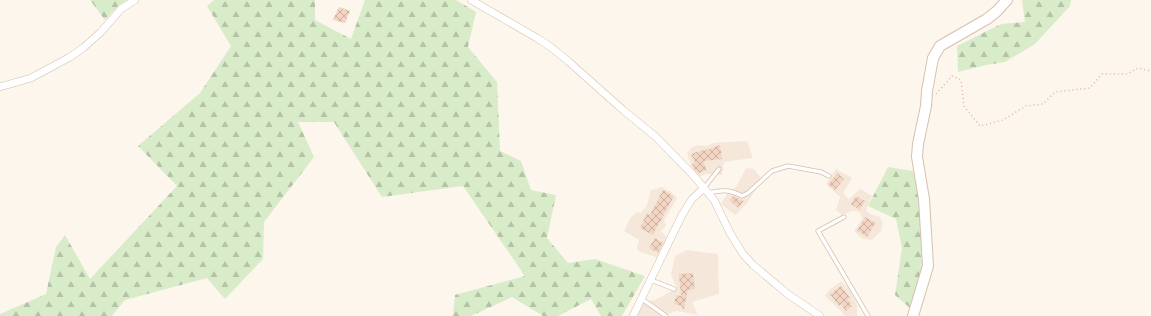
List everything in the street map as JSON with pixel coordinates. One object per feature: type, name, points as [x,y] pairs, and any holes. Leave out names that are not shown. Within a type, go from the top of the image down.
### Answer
[{"type":"street","points":[[0,87],[31,78],[83,48],[101,32],[121,9],[135,0]]},
{"type":"street","points":[[471,0],[538,38],[568,61],[656,137],[706,190],[718,206],[730,233],[743,254],[753,265],[789,295],[820,316]]},
{"type":"street","points":[[914,316],[928,266],[924,199],[917,157],[933,58],[937,49],[942,44],[988,19],[1007,0]]},
{"type":"street","points":[[633,316],[687,207],[692,199],[706,190]]},
{"type":"lane","points":[[706,190],[734,191],[742,196],[748,193],[772,171],[788,166],[821,172],[829,176]]},
{"type":"lane","points":[[706,190],[719,169]]},
{"type":"lane","points":[[844,217],[818,231],[868,316]]},
{"type":"lane","points":[[651,280],[674,289]]},
{"type":"lane","points":[[642,299],[666,316]]},
{"type":"path","points":[[926,106],[952,76],[961,80],[964,106],[980,126],[1003,120],[1026,106],[1043,104],[1055,92],[1090,88],[1102,74],[1127,74],[1138,68],[1151,72]]},
{"type":"shaded area","points":[[747,141],[753,158],[724,162],[722,175],[706,174],[698,177],[694,174],[687,153],[692,147],[699,145],[707,146],[714,143]]},
{"type":"shaded area","points":[[746,168],[754,169],[762,179],[748,202],[735,215],[721,204],[727,194],[736,187]]},
{"type":"shaded area","points":[[836,169],[852,178],[843,193],[849,199],[860,189],[872,196],[866,210],[870,214],[880,217],[883,223],[881,231],[872,240],[862,239],[854,231],[862,219],[860,212],[852,211],[842,215],[836,210],[840,197],[826,184]]},
{"type":"shaded area","points":[[662,187],[671,192],[677,198],[664,221],[666,225],[661,232],[672,241],[658,258],[638,251],[637,247],[639,240],[624,231],[631,217],[637,212],[641,213],[647,205],[651,190]]},
{"type":"shaded area","points":[[687,250],[718,254],[719,294],[692,302],[698,315],[677,311],[662,316],[637,316],[643,302],[655,300],[677,288],[671,275],[675,256]]},
{"type":"shaded area","points":[[841,281],[849,288],[857,305],[857,316],[845,316],[825,296],[829,290]]},
{"type":"green space","points":[[90,0],[127,0],[119,5],[105,20]]},
{"type":"green space","points":[[214,0],[315,0],[315,20],[351,39],[365,0],[456,0],[476,12],[468,47],[497,82],[500,151],[521,161],[531,190],[556,195],[547,238],[568,263],[595,259],[645,276],[622,316],[601,316],[591,299],[558,316],[543,316],[512,297],[471,316],[453,316],[455,295],[525,276],[463,186],[382,197],[334,122],[298,122],[314,157],[264,222],[263,259],[225,299],[207,278],[125,300],[112,316],[0,316],[0,314],[46,294],[56,247],[65,235],[90,279],[177,186],[138,146],[200,93],[231,46],[207,6]]},
{"type":"green space","points":[[1022,0],[1071,0],[1070,6],[1035,44],[1005,62],[958,72],[957,46],[1001,24],[1025,22]]},
{"type":"green space","points":[[888,167],[913,171],[920,196],[922,272],[910,308],[895,295],[902,248],[896,219],[868,206]]},
{"type":"building","points":[[339,7],[350,11],[345,23],[333,20]]},
{"type":"building","points":[[720,145],[722,159],[703,161],[707,170],[698,173],[692,164],[695,163],[691,154]]},
{"type":"building","points":[[837,173],[844,179],[835,190],[828,185]]},
{"type":"building","points":[[663,190],[674,196],[653,235],[640,228],[647,213],[650,215]]},
{"type":"building","points":[[733,196],[744,201],[738,208],[729,200]]},
{"type":"building","points":[[856,196],[865,201],[860,210],[851,204]]},
{"type":"building","points":[[865,217],[876,223],[867,237],[857,231]]},
{"type":"building","points":[[655,238],[663,243],[658,253],[649,248]]},
{"type":"building","points":[[693,273],[695,289],[688,290],[684,309],[682,306],[674,304],[676,295],[681,296],[679,274]]},
{"type":"building","points":[[841,286],[850,298],[848,299],[852,306],[846,311],[841,304],[839,306],[830,294]]}]
